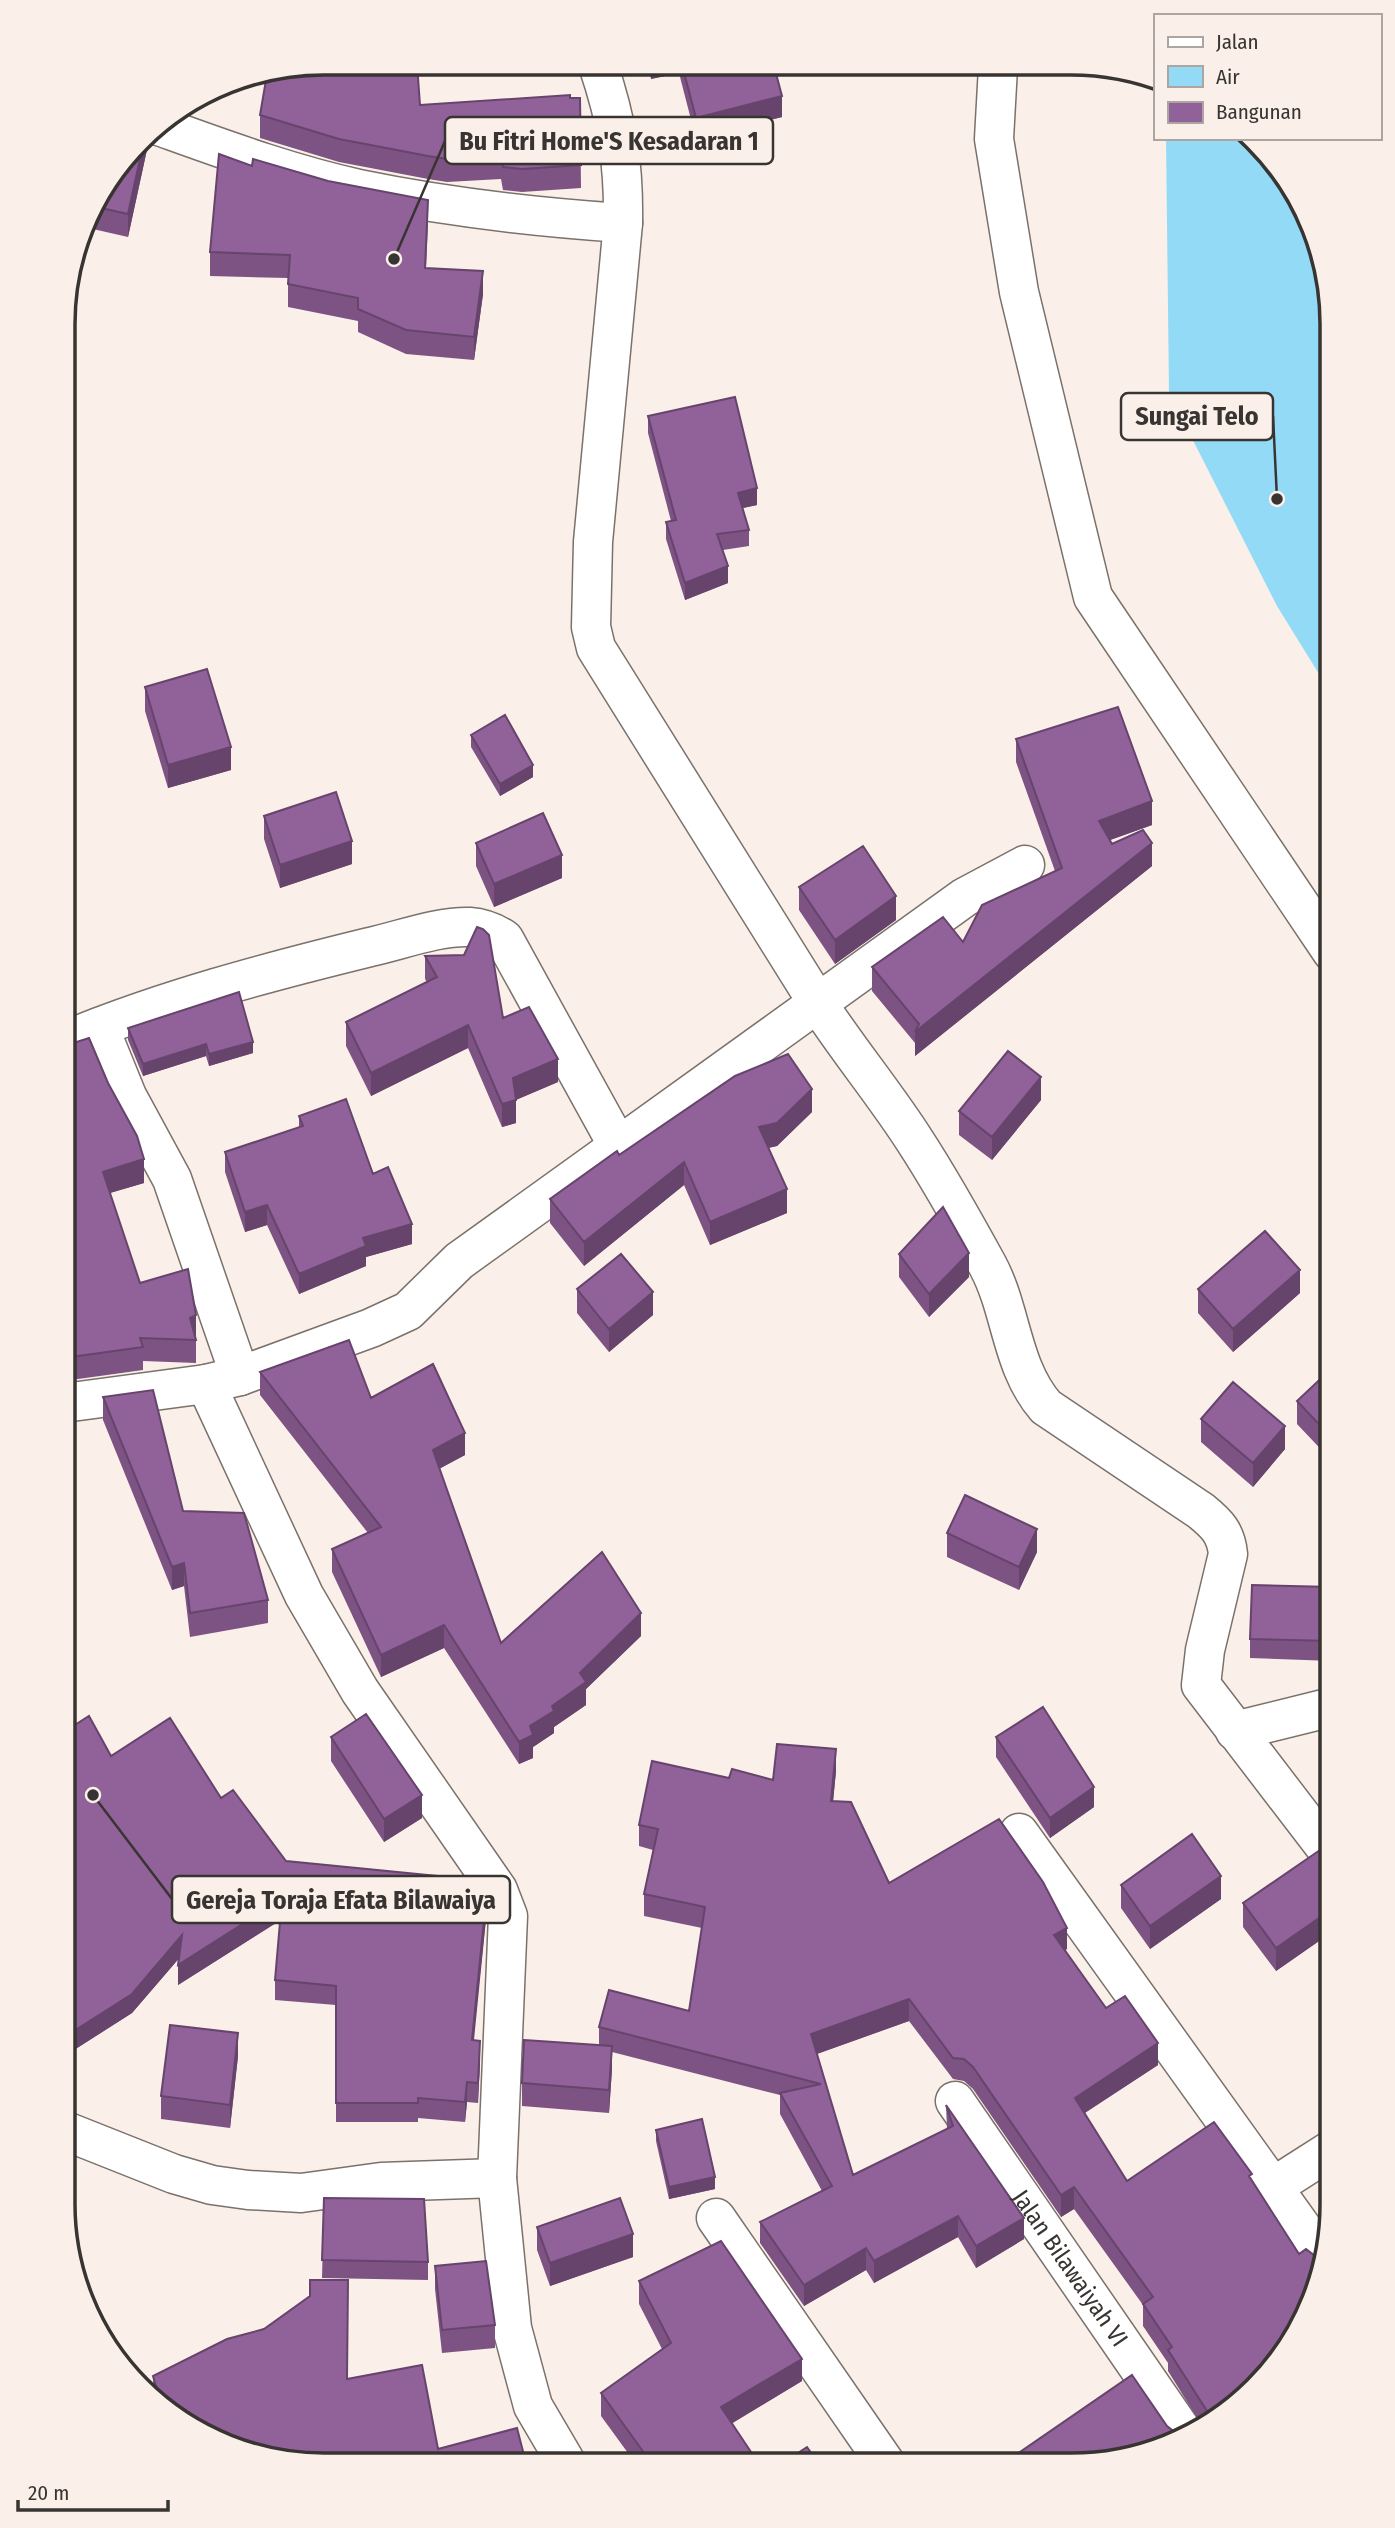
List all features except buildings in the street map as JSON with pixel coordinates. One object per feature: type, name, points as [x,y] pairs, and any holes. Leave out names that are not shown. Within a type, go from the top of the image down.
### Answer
[{"type":"street","points":[[998,75],[995,139],[1020,292],[1093,597],[1320,934]]},
{"type":"street","points":[[601,76],[617,125],[624,174],[623,223],[593,542],[594,638],[607,666],[817,1002],[850,1054],[915,1141],[990,1269],[1028,1385],[1046,1407],[1201,1511],[1220,1528],[1226,1538],[1228,1554],[1208,1639],[1201,1685],[1320,1840]]},
{"type":"street","points":[[169,130],[276,167],[359,189],[533,217],[623,223]]},
{"type":"street","points":[[75,1401],[223,1380],[371,1328],[408,1311],[458,1261],[617,1144],[965,897],[1025,865]]},
{"type":"street","points":[[75,1037],[299,964],[439,931],[470,927],[491,931],[504,939],[617,1144]]},
{"type":"street","points":[[99,1027],[127,1096],[172,1179],[223,1380],[304,1595],[360,1691],[498,1890],[508,1916],[497,2178],[512,2328],[533,2406],[561,2453]]},
{"type":"street","points":[[1236,1731],[1320,1710]]},
{"type":"street","points":[[1019,1833],[1316,2247]]},
{"type":"street","name":"Jalan Bilawaiyah VI","points":[[955,2101],[1180,2428]]},
{"type":"street","points":[[75,2135],[174,2174],[212,2185],[248,2190],[301,2193],[381,2182],[497,2178]]},
{"type":"street","points":[[1273,2187],[1320,2157]]},
{"type":"street","points":[[716,2218],[878,2453]]},
{"type":"water","points":[[1166,140],[1238,140],[1278,186],[1294,214],[1307,244],[1318,292],[1320,676],[1277,606],[1169,393]]},
{"type":"place","name":"Bu Fitri Home'S Kesadaran 1","points":[[394,259]]},
{"type":"place","name":"Sungai Telo","points":[[1277,499]]},
{"type":"place","name":"Gereja Toraja Efata Bilawaiya","points":[[93,1795]]}]
